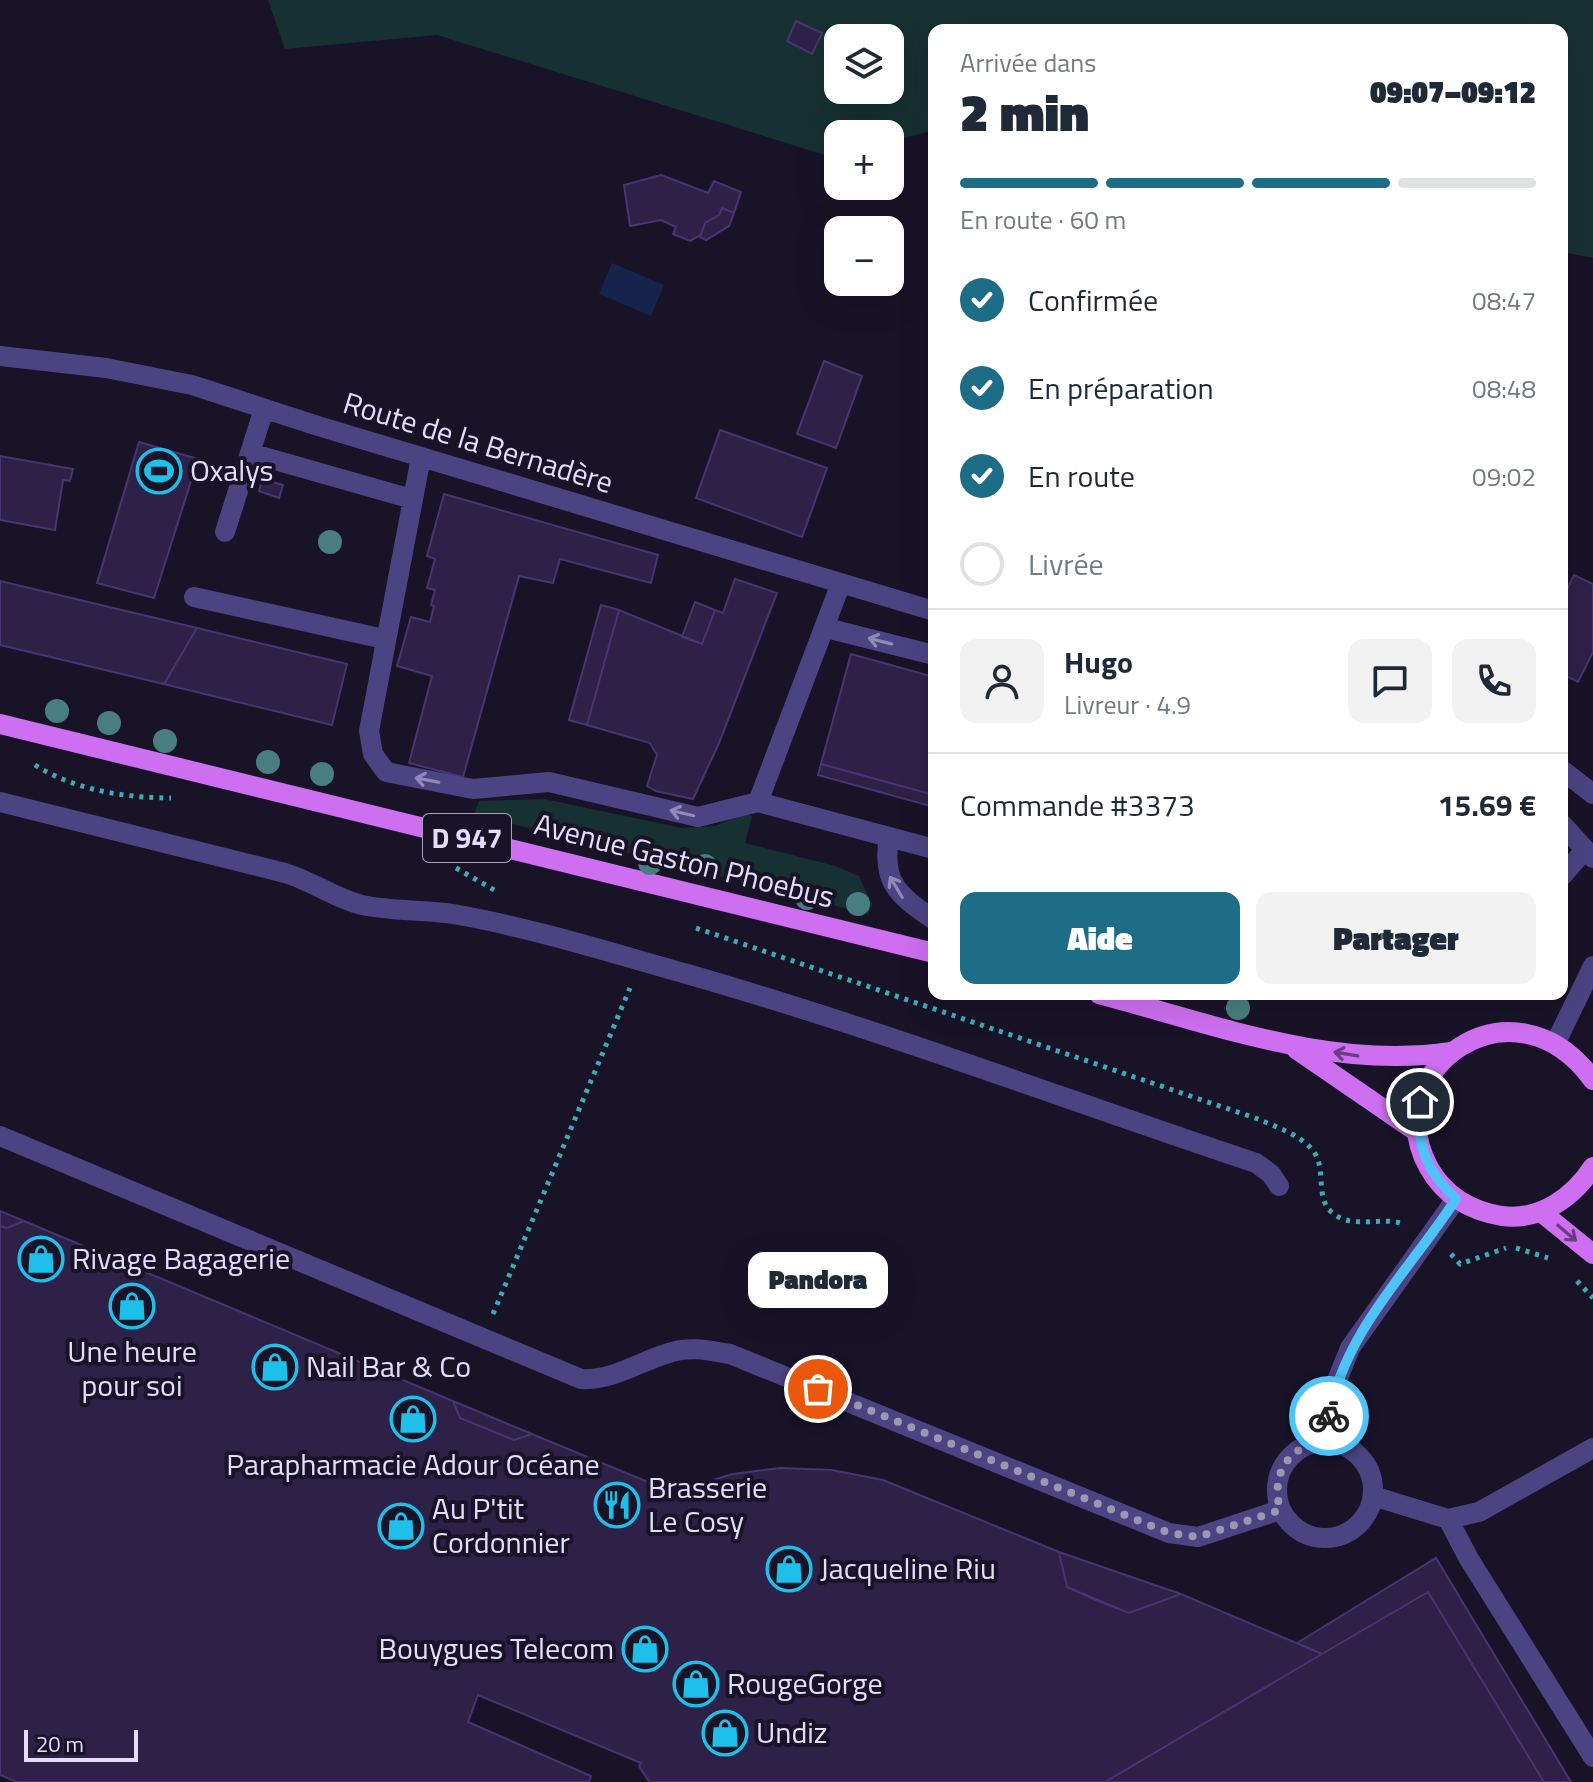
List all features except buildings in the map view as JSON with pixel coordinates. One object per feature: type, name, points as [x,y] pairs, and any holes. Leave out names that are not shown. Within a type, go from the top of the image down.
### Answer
[{"type":"main road","name":"Avenue Gaston Phoebus","points":[[0,724],[928,952]]},
{"type":"main road","points":[[1122,1000],[1289,1044],[1362,1056],[1415,1058],[1451,1052]]},
{"type":"main road","points":[[1593,1080],[1578,1059],[1556,1042],[1530,1033],[1502,1031],[1475,1037],[1451,1052],[1432,1075],[1420,1102],[1417,1132],[1424,1158],[1437,1181],[1456,1199],[1482,1213],[1512,1217],[1541,1212],[1564,1200],[1593,1167]]},
{"type":"main road","points":[[1289,1044],[1417,1132]]},
{"type":"main road","points":[[1541,1212],[1593,1254]]},
{"type":"street","name":"Route de la Bernadère","points":[[0,356],[106,368],[192,385],[928,609]]},
{"type":"street","points":[[225,532],[264,409]]},
{"type":"street","points":[[250,453],[412,499]]},
{"type":"street","points":[[421,457],[384,639],[369,731],[373,754],[386,772],[473,789],[549,782],[698,817],[758,802],[928,848]]},
{"type":"street","points":[[758,802],[841,583]]},
{"type":"street","points":[[194,597],[384,639]]},
{"type":"street","points":[[826,628],[928,654]]},
{"type":"street","points":[[1568,775],[1593,794]]},
{"type":"street","points":[[0,802],[285,873],[303,879],[323,892],[360,904],[409,912],[454,914],[641,961],[777,1002],[1256,1163],[1271,1174],[1279,1186]]},
{"type":"street","points":[[1568,831],[1589,855],[1568,871]]},
{"type":"street","points":[[889,838],[885,859],[890,879],[903,898],[928,916]]},
{"type":"street","points":[[1556,1042],[1593,966]]},
{"type":"street","points":[[0,1136],[581,1379],[595,1380],[674,1351],[697,1348],[730,1354],[1169,1533],[1198,1537],[1280,1510]]},
{"type":"street","points":[[1324,1441],[1334,1388],[1350,1348],[1456,1199]]},
{"type":"street","points":[[1324,1441],[1348,1448],[1366,1464],[1372,1479],[1373,1496],[1360,1524],[1332,1538],[1301,1533],[1280,1510],[1276,1494],[1283,1464],[1308,1444],[1324,1441]]},
{"type":"street","points":[[1373,1496],[1448,1519],[1479,1512],[1593,1448]]},
{"type":"street","points":[[1448,1519],[1469,1559],[1593,1757]]},
{"type":"path","points":[[454,867],[506,894]]},
{"type":"path","points":[[483,1340],[641,961]]},
{"type":"green space","points":[[268,0],[1593,0],[1593,258],[1568,253],[1568,24],[928,24],[928,132],[904,138],[904,120],[824,120],[824,155],[437,35],[285,49]]},
{"type":"green space","points":[[544,799],[682,828],[715,826],[745,814],[752,816],[745,843],[835,866],[859,876],[872,904],[868,914],[474,814],[479,801]]},
{"type":"water","points":[[612,263],[664,285],[651,316],[599,294]]},
{"type":"way so far","points":[[818,1389],[1169,1533],[1198,1537],[1280,1510],[1276,1494],[1277,1479],[1283,1464],[1294,1452],[1308,1444],[1324,1441],[1329,1416]]},
{"type":"place","name":"Oxalys","points":[[159,471]]},
{"type":"place","name":"Rivage Bagagerie","points":[[41,1259]]},
{"type":"place","name":"Une heure pour soi","points":[[132,1306]]},
{"type":"place","name":"Nail Bar & Co","points":[[275,1367]]},
{"type":"place","name":"Pandora","points":[[818,1389]]},
{"type":"place","name":"Parapharmacie Adour Océane","points":[[413,1419]]},
{"type":"place","name":"Brasserie Le Cosy","points":[[617,1505]]},
{"type":"place","name":"Au P'tit Cordonnier","points":[[401,1526]]},
{"type":"place","name":"Jacqueline Riu","points":[[789,1569]]},
{"type":"place","name":"Bouygues Telecom","points":[[645,1649]]},
{"type":"place","name":"RougeGorge","points":[[696,1684]]},
{"type":"place","name":"Undiz","points":[[725,1733]]},
{"type":"route","points":[[1329,1416],[1334,1388],[1350,1348],[1456,1199],[1437,1181],[1424,1158],[1417,1132],[1420,1102]]}]
